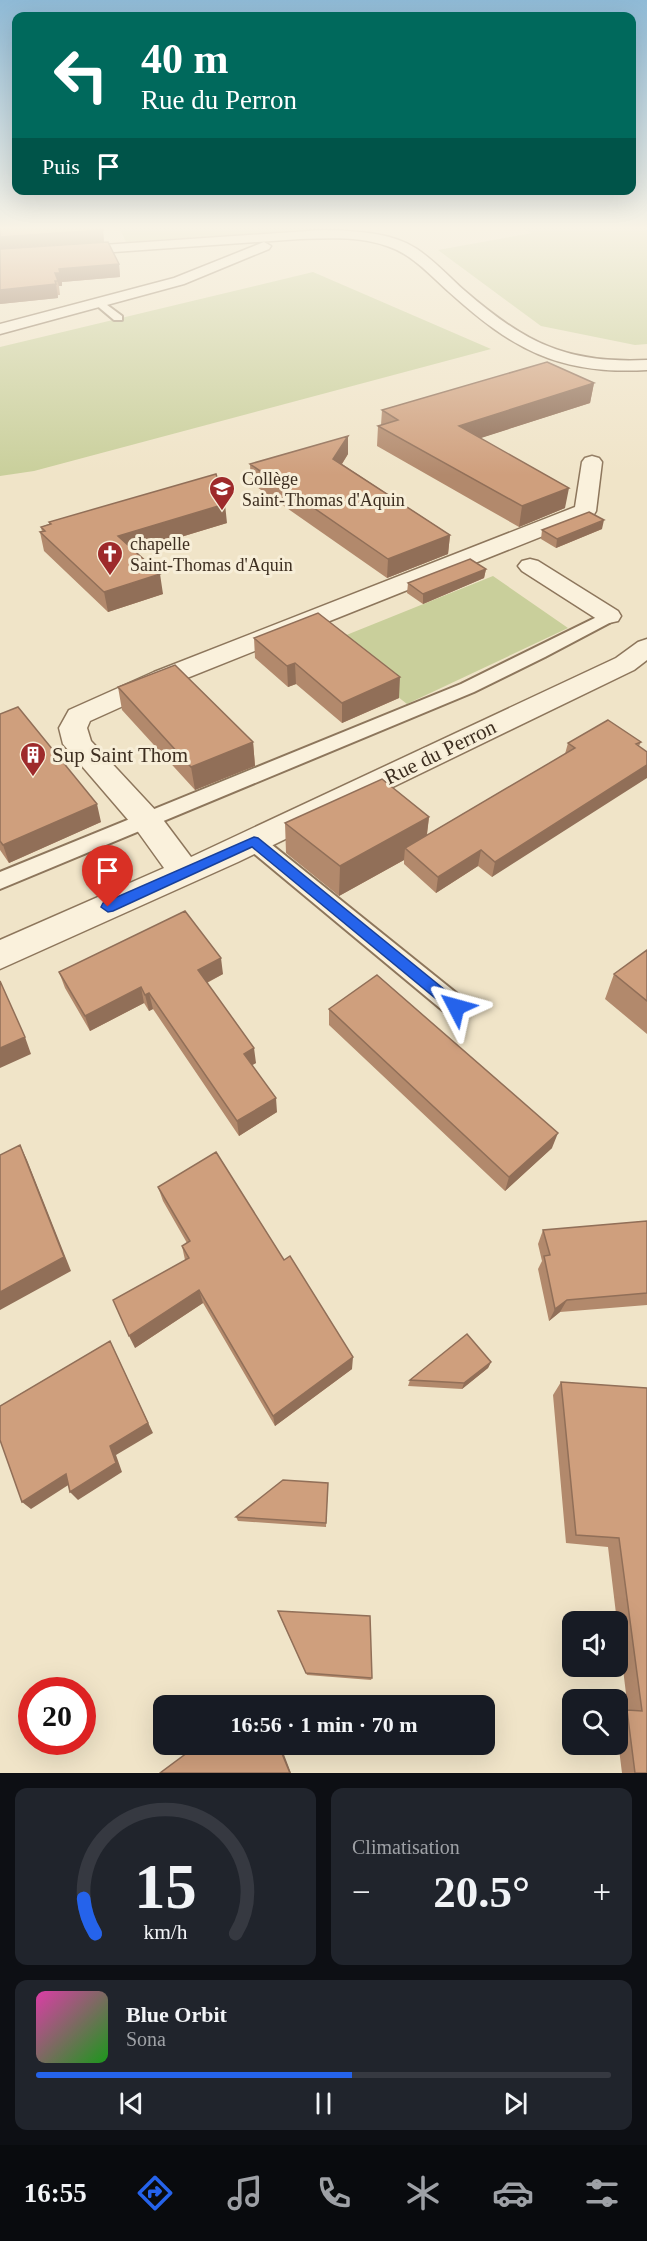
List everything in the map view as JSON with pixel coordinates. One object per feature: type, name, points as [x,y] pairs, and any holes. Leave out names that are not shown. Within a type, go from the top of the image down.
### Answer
[{"type":"street","points":[[0,329],[71,310]]},
{"type":"street","points":[[481,310],[525,343],[583,362],[647,365]]},
{"type":"street","points":[[185,873],[147,821],[77,744],[73,728],[79,716],[182,670],[513,558],[585,511],[592,462]]},
{"type":"street","points":[[513,558],[609,616]]},
{"type":"street","name":"Rue du Perron","points":[[0,955],[254,842],[625,664],[647,647]]},
{"type":"lane","points":[[108,310],[118,318]]},
{"type":"lane","points":[[0,881],[304,753],[421,708],[507,669],[609,616]]},
{"type":"lane","points":[[254,842],[456,1007]]},
{"type":"green space","points":[[155,310],[400,310],[491,349],[34,471],[0,476],[0,347]]},
{"type":"green space","points":[[519,310],[647,310],[647,344],[635,345],[541,326]]},
{"type":"green space","points":[[493,576],[568,628],[407,704],[329,642]]},
{"type":"building","points":[[547,362],[594,383],[459,426],[569,488],[522,506],[378,426],[398,420],[382,410]]},
{"type":"building","points":[[348,436],[333,459],[450,535],[388,559],[250,464]]},
{"type":"building","points":[[216,474],[225,504],[118,536],[160,574],[104,592],[40,532],[45,531],[41,527],[51,524],[49,522]]},
{"type":"building","points":[[589,512],[604,520],[557,539],[542,530]]},
{"type":"building","points":[[470,559],[486,569],[423,594],[408,583]]},
{"type":"building","points":[[318,613],[400,677],[342,703],[295,663],[287,666],[254,638]]},
{"type":"building","points":[[175,665],[253,742],[191,767],[118,687]]},
{"type":"building","name":"Sup Saint Thom","points":[[18,707],[97,804],[3,845],[0,841],[0,714]]},
{"type":"building","points":[[608,720],[641,742],[636,744],[647,752],[647,765],[495,862],[481,850],[438,877],[405,848],[575,748],[568,743]]},
{"type":"building","points":[[382,779],[429,817],[340,866],[285,823]]},
{"type":"building","points":[[185,911],[221,958],[198,970],[254,1048],[244,1054],[276,1098],[237,1121],[149,993],[145,995],[141,987],[85,1016],[59,972]]},
{"type":"building","points":[[647,950],[647,1001],[614,974]]},
{"type":"building","points":[[377,975],[558,1133],[509,1177],[329,1009]]},
{"type":"building","points":[[0,981],[25,1037],[0,1048]]},
{"type":"building","points":[[20,1145],[64,1257],[0,1292],[0,1155]]},
{"type":"building","points":[[216,1152],[284,1260],[290,1256],[353,1357],[273,1416],[199,1290],[129,1336],[113,1300],[189,1258],[182,1246],[190,1241],[158,1187]]},
{"type":"building","points":[[647,1221],[647,1293],[567,1300],[555,1309],[544,1256],[550,1255],[543,1230]]},
{"type":"building","points":[[467,1334],[491,1362],[464,1383],[410,1380]]},
{"type":"building","points":[[110,1341],[148,1423],[110,1446],[116,1463],[70,1492],[66,1474],[22,1502],[0,1440],[0,1406]]},
{"type":"building","points":[[561,1382],[647,1388],[647,1773],[635,1773],[628,1718],[628,1710],[642,1711],[619,1538],[576,1535]]},
{"type":"building","points":[[283,1480],[328,1483],[326,1523],[236,1517]]},
{"type":"building","points":[[278,1611],[370,1616],[372,1678],[306,1673]]},
{"type":"building","points":[[184,1755],[283,1755],[290,1773],[160,1773]]},
{"type":"place","name":"Collège Saint-Thomas d'Aquin","points":[[222,512]]},
{"type":"place","name":"chapelle Saint-Thomas d'Aquin","points":[[110,577]]},
{"type":"place","name":"Sup Saint Thom","points":[[33,778]]},
{"type":"route","points":[[108,907],[254,842],[456,1007]]}]
